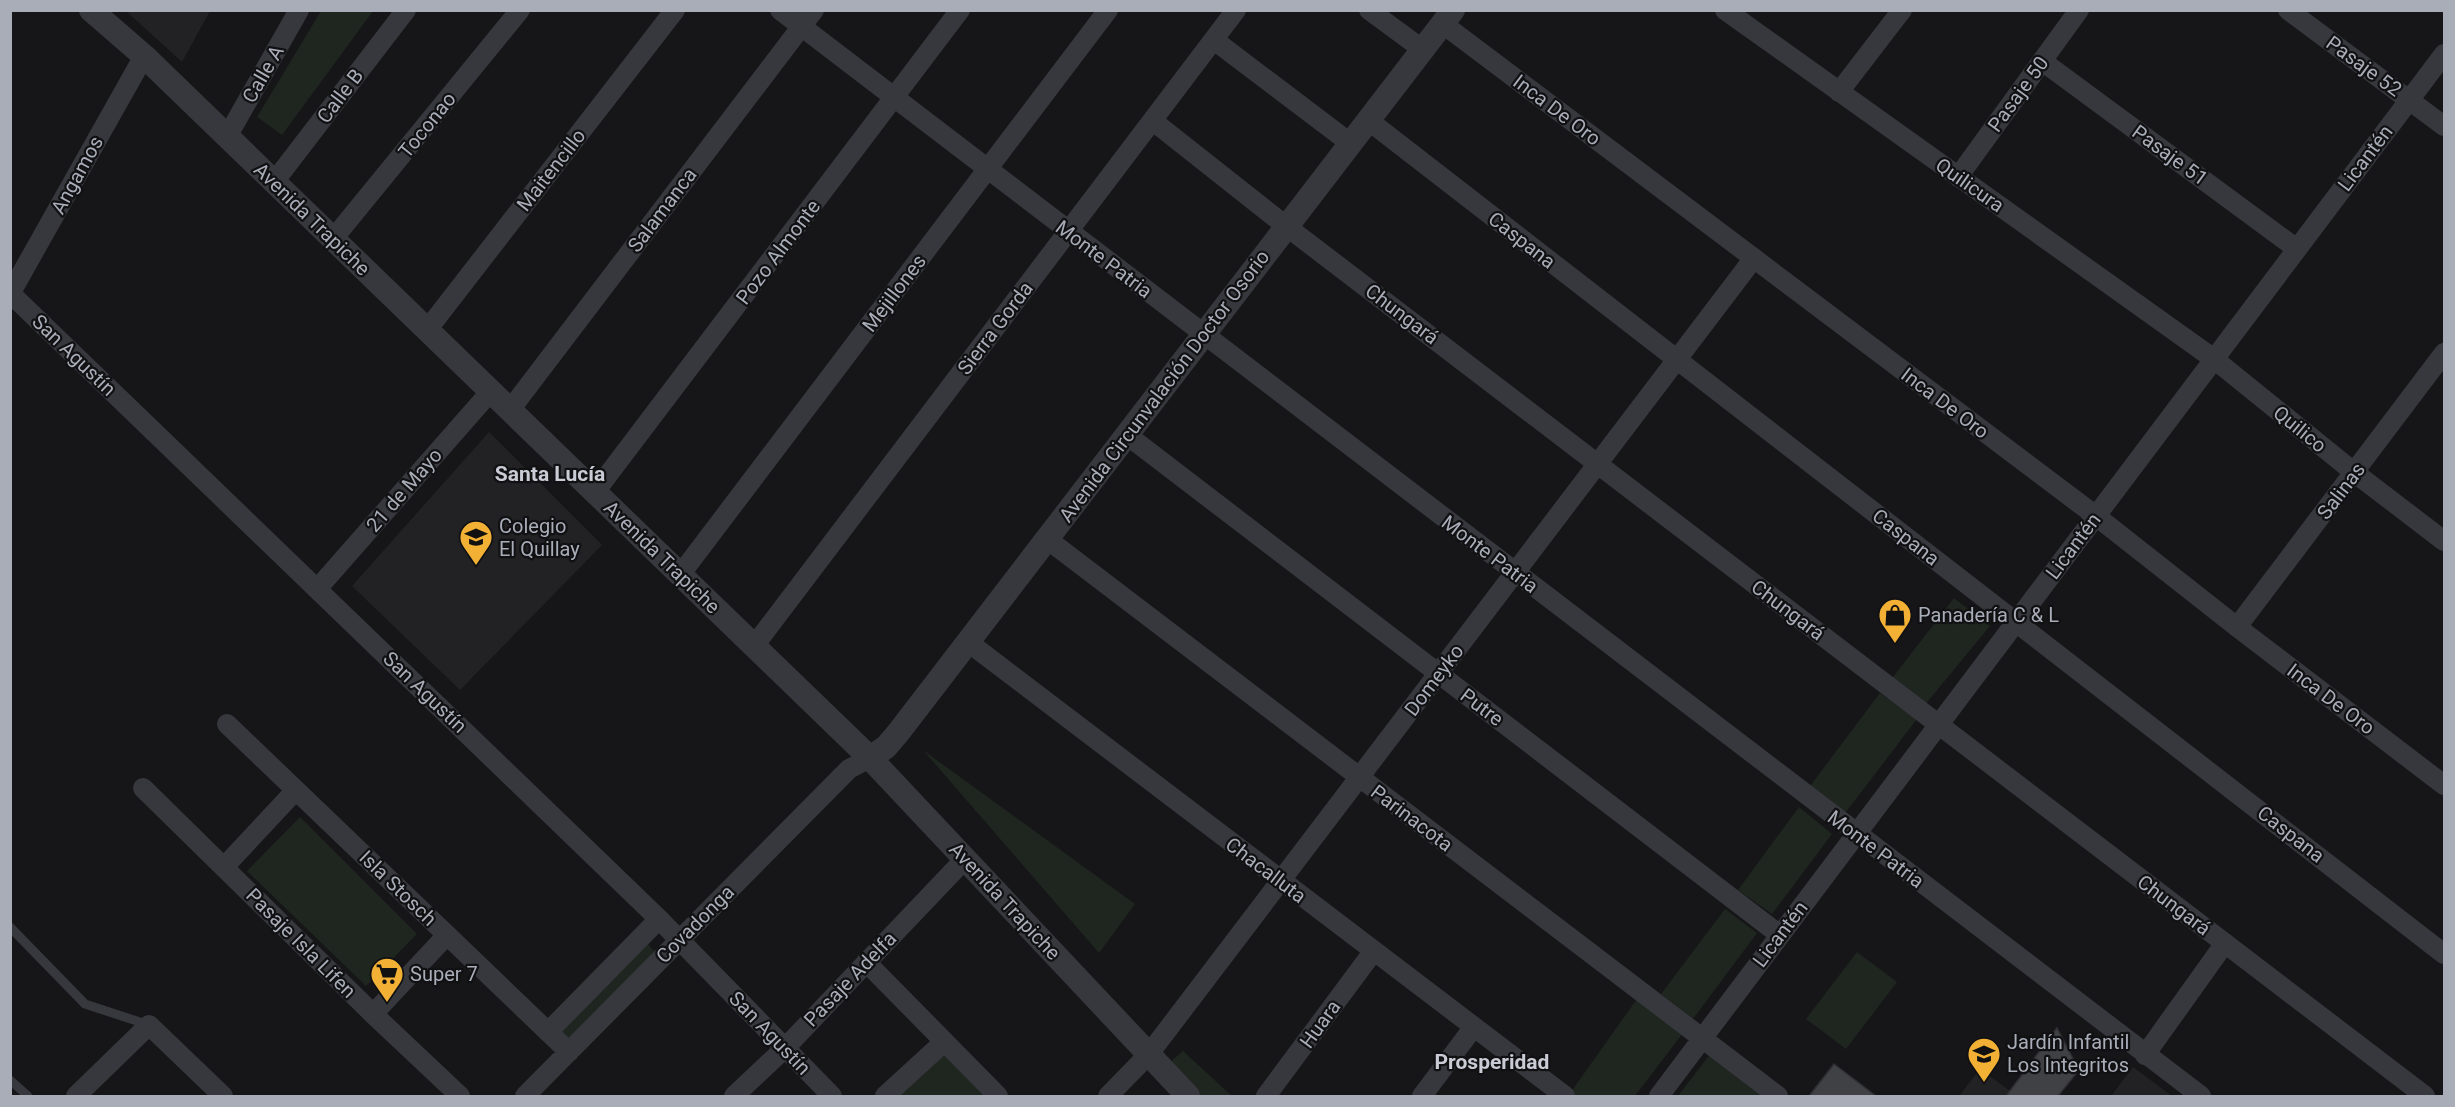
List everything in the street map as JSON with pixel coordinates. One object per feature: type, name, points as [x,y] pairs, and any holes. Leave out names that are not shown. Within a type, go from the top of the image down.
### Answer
[{"type":"street","name":"Avenida Trapiche","points":[[91,10],[144,56],[870,758],[1188,1096]]},
{"type":"street","name":"Calle A","points":[[227,137],[299,10]]},
{"type":"street","name":"Calle B","points":[[274,182],[406,10]]},
{"type":"street","name":"Toconao","points":[[333,239],[520,10]]},
{"type":"street","name":"Maitencillo","points":[[428,330],[675,10]]},
{"type":"street","name":"Monte Patria","points":[[780,10],[2201,1096]]},
{"type":"street","name":"Salamanca","points":[[510,410],[814,10]]},
{"type":"street","name":"Pozo Almonte","points":[[596,492],[960,10]]},
{"type":"street","name":"Mejillones","points":[[680,575],[1108,10]]},
{"type":"street","name":"Sierra Gorda","points":[[754,646],[1236,10]]},
{"type":"street","points":[[1369,10],[1422,49]]},
{"type":"street","name":"Quilicura","points":[[1725,10],[2214,359]]},
{"type":"street","points":[[1839,92],[1902,10]]},
{"type":"street","name":"Pasaje 50","points":[[1958,177],[2079,10]]},
{"type":"street","name":"Pasaje 52","points":[[2288,10],[2445,126]]},
{"type":"street","name":"Avenida Circunvalación Doctor Osorio","points":[[870,758],[886,747],[898,733],[1448,17]]},
{"type":"street","name":"Inca De Oro","points":[[1448,17],[1754,258],[2096,516],[2237,627],[2445,785]]},
{"type":"street","points":[[1214,40],[1350,143]]},
{"type":"street","name":"Licantén","points":[[1659,1096],[2445,54]]},
{"type":"street","name":"Angamos","points":[[11,293],[144,56]]},
{"type":"street","name":"Pasaje 51","points":[[2042,61],[2297,249]]},
{"type":"street","name":"Caspana","points":[[1368,120],[2445,954]]},
{"type":"street","name":"Chungará","points":[[1153,121],[1286,226],[2425,1096]]},
{"type":"street","name":"Domeyko","points":[[1108,1096],[1149,1054],[1754,258]]},
{"type":"street","name":"San Agustín","points":[[11,293],[659,919],[832,1096]]},
{"type":"street","name":"Salinas","points":[[2237,627],[2445,353]]},
{"type":"street","name":"Quilico","points":[[2214,359],[2355,473],[2445,541]]},
{"type":"street","name":"21 de Mayo","points":[[318,588],[491,391]]},
{"type":"street","name":"Putre","points":[[1127,435],[1780,935]]},
{"type":"street","name":"Parinacota","points":[[1047,539],[1778,1096]]},
{"type":"street","name":"Chacalluta","points":[[968,642],[1565,1096]]},
{"type":"street","name":"Isla Stosch","points":[[227,724],[569,1052]]},
{"type":"street","name":"Covadonga","points":[[525,1096],[849,769],[870,758]]},
{"type":"street","name":"Pasaje Isla Lifen","points":[[143,788],[373,1014],[460,1096]]},
{"type":"street","points":[[224,867],[296,790]]},
{"type":"street","name":"Pasaje Adelfa","points":[[734,1096],[785,1048],[965,859]]},
{"type":"street","points":[[548,1032],[659,919]]},
{"type":"street","points":[[373,1014],[447,935]]},
{"type":"street","points":[[2145,1055],[2224,943]]},
{"type":"street","name":"Huara","points":[[1266,1096],[1373,952]]},
{"type":"street","points":[[866,962],[998,1096]]},
{"type":"street","points":[[76,1096],[149,1025],[223,1096]]},
{"type":"street","points":[[1422,1096],[1473,1028]]},
{"type":"street","points":[[885,1096],[944,1042]]},
{"type":"lane","points":[[10,927],[85,1004],[149,1025]]},
{"type":"lane","points":[[10,1080],[28,1096]]},
{"type":"shaded area","points":[[126,11],[210,11],[182,62]]},
{"type":"shaded area","points":[[321,11],[373,11],[282,135],[257,117]]},
{"type":"shaded area","name":"Colegio El Quillay","points":[[489,432],[602,545],[460,690],[352,586]]},
{"type":"shaded area","points":[[1954,598],[1990,626],[1924,706],[1890,681]]},
{"type":"shaded area","points":[[1880,693],[1917,719],[1843,816],[1807,790]]},
{"type":"shaded area","points":[[923,750],[1135,904],[1099,953]]},
{"type":"shaded area","points":[[1799,807],[1832,834],[1772,914],[1738,890]]},
{"type":"shaded area","points":[[300,817],[417,934],[366,986],[247,871]]},
{"type":"shaded area","points":[[1725,909],[1757,933],[1693,1019],[1661,994]]},
{"type":"shaded area","points":[[648,944],[659,957],[570,1044],[557,1033]]},
{"type":"shaded area","points":[[1857,952],[1897,982],[1846,1049],[1806,1019]]},
{"type":"shaded area","points":[[1637,999],[1683,1033],[1635,1096],[1568,1096]]},
{"type":"shaded area","points":[[943,1045],[995,1096],[888,1096]]},
{"type":"shaded area","points":[[1183,1051],[1232,1096],[1202,1096],[1169,1063]]},
{"type":"shaded area","points":[[1711,1053],[1767,1096],[1678,1096]]},
{"type":"shaded area","points":[[2133,1067],[2172,1096],[2111,1096]]},
{"type":"shaded area","name":"Jardín Infantil Los Integritos","points":[[1980,1069],[2017,1096],[1959,1096]]},
{"type":"building","points":[[2057,1028],[2079,1070],[2058,1096],[2006,1096]]},
{"type":"building","points":[[1834,1064],[1876,1096],[1809,1096]]},
{"type":"place","name":"Colegio El Quillay","points":[[476,566]]},
{"type":"place","name":"Panadería C & L","points":[[1895,644]]},
{"type":"place","name":"Super 7","points":[[387,1003]]},
{"type":"place","name":"Jardín Infantil Los Integritos","points":[[1984,1083]]},
{"type":"district","name":"Santa Lucía","points":[[550,474]]},
{"type":"district","name":"Prosperidad","points":[[1492,1062]]}]
